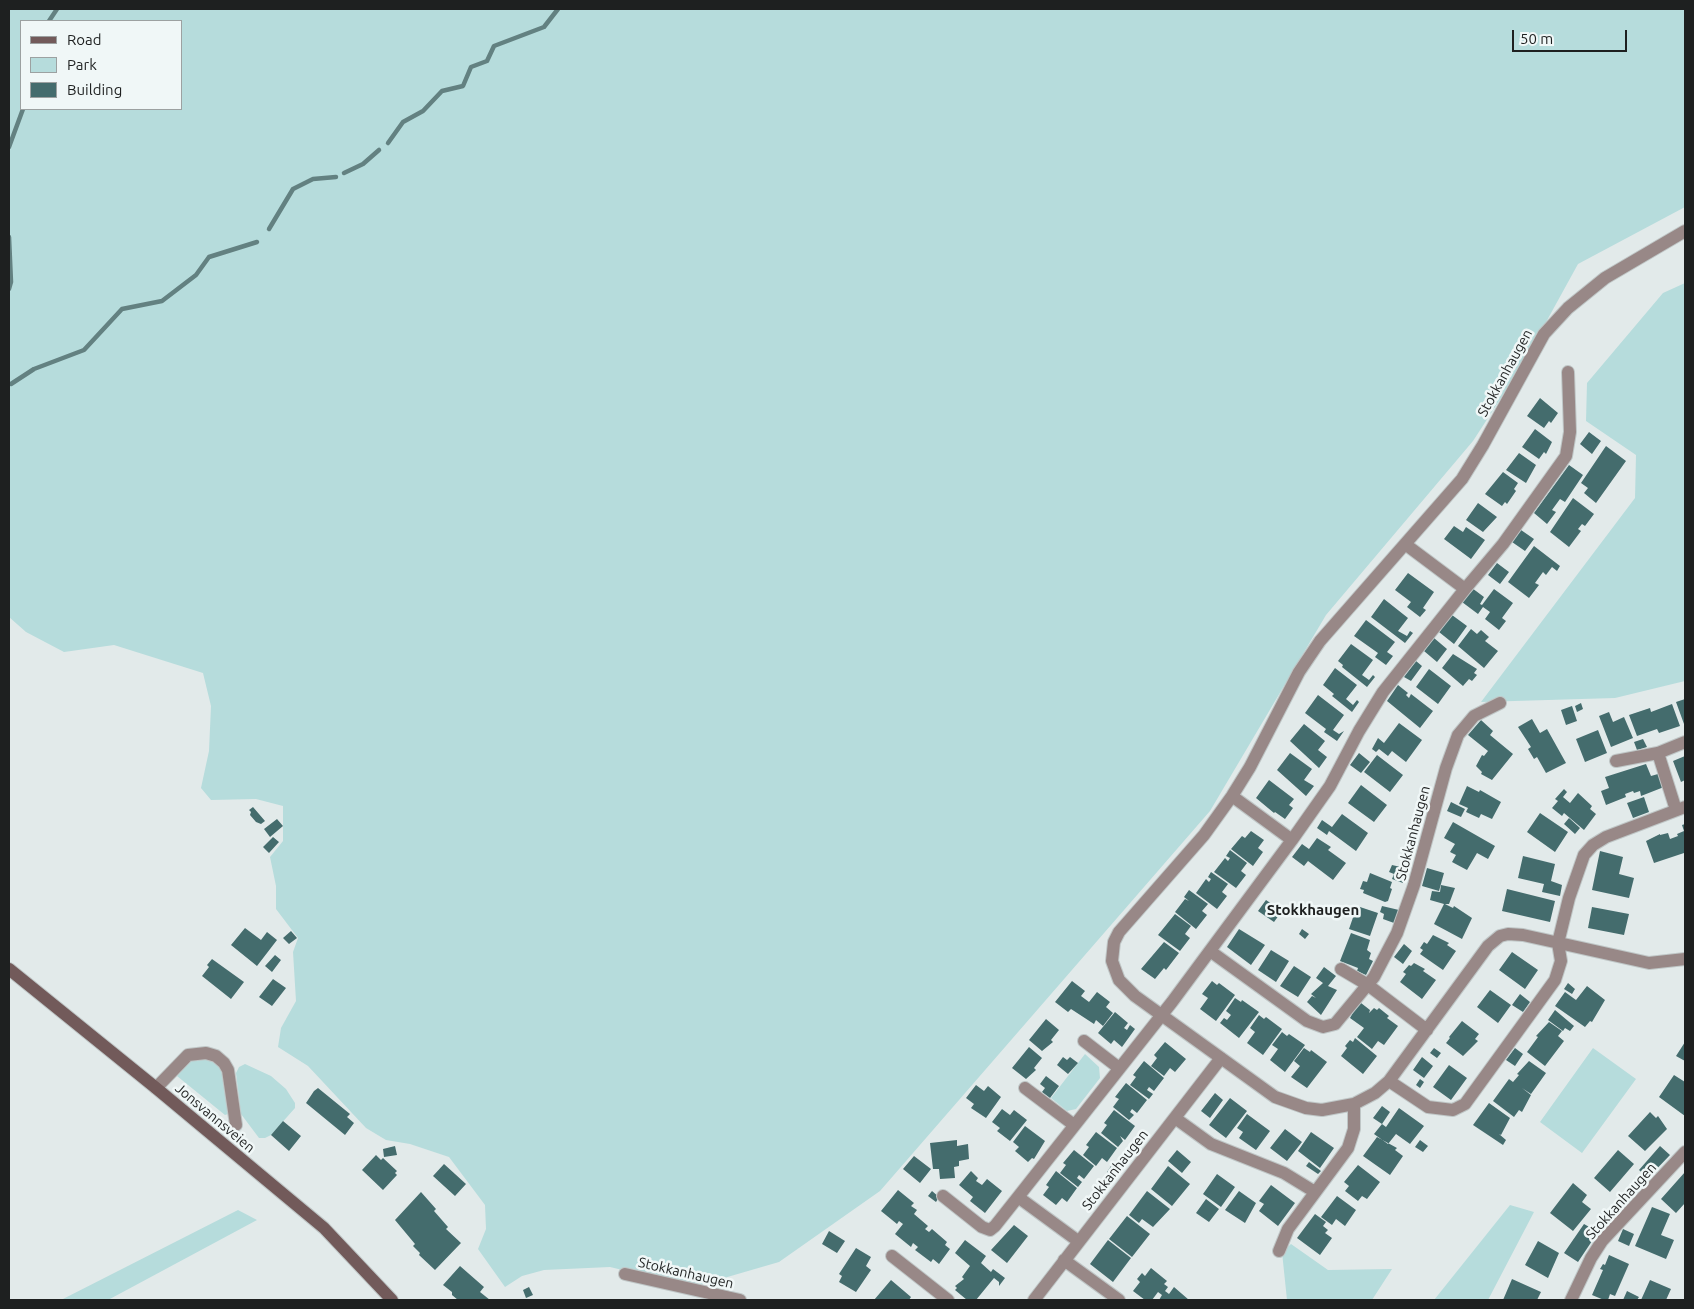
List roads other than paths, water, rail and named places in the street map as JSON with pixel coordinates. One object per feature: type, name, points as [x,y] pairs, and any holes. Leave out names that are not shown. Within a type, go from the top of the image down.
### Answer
[{"type":"main road","name":"Jonsvannsveien","points":[[9,969],[324,1228],[392,1300]]},
{"type":"street","name":"Stokkanhaugen","points":[[1685,231],[1604,278],[1554,320],[1535,346],[1474,462],[1462,479],[1329,628],[1309,656],[1250,767],[1232,796],[1204,835],[1119,932],[1114,942],[1112,961],[1119,980],[1135,996],[1221,1058],[1288,1104],[1322,1110],[1354,1104],[1375,1093],[1389,1081],[1494,940],[1508,934],[1516,934],[1649,963],[1685,959]]},
{"type":"street","points":[[943,1196],[982,1227],[990,1230],[996,1226],[1162,1015],[1330,786],[1359,731],[1383,692],[1503,544],[1566,456],[1570,432],[1568,372]]},
{"type":"street","points":[[1405,544],[1465,589]]},
{"type":"street","name":"Stokkanhaugen","points":[[1210,951],[1307,1021],[1318,1027],[1335,1024],[1368,985],[1391,945],[1412,892],[1454,743],[1462,729],[1474,716],[1500,703]]},
{"type":"street","points":[[1616,761],[1658,752],[1685,742]]},
{"type":"street","points":[[1389,1081],[1428,1107],[1453,1110],[1465,1104],[1552,987],[1561,961],[1558,944],[1575,874],[1588,849],[1606,837],[1681,808],[1658,752]]},
{"type":"street","points":[[1232,796],[1292,840]]},
{"type":"street","points":[[1341,969],[1368,985],[1427,1030]]},
{"type":"street","points":[[1084,1041],[1119,1068]]},
{"type":"street","points":[[156,1088],[188,1055],[206,1053],[216,1056],[224,1063],[228,1070],[236,1125]]},
{"type":"street","name":"Stokkanhaugen","points":[[1034,1300],[1221,1058]]},
{"type":"street","points":[[1025,1088],[1074,1125]]},
{"type":"street","points":[[1279,1251],[1288,1228],[1348,1148],[1354,1128],[1354,1104]]},
{"type":"street","points":[[1174,1118],[1211,1144],[1284,1173],[1315,1192]]},
{"type":"street","name":"Stokkanhaugen","points":[[1571,1300],[1587,1264],[1602,1242],[1685,1152]]},
{"type":"street","points":[[1018,1197],[1078,1241]]},
{"type":"street","points":[[892,1256],[948,1300]]},
{"type":"street","points":[[1064,1260],[1118,1300]]},
{"type":"street","name":"Stokkanhaugen","points":[[625,1274],[740,1300]]},
{"type":"waterway","points":[[50,20],[57,9]]},
{"type":"waterway","points":[[388,143],[403,122],[423,111],[442,91],[463,86],[471,67],[487,61],[494,46],[544,27],[558,9]]},
{"type":"waterway","points":[[9,147],[23,110]]},
{"type":"waterway","points":[[344,173],[363,164],[379,150]]},
{"type":"waterway","points":[[269,229],[293,189],[313,179],[336,177]]},
{"type":"waterway","points":[[9,237],[11,282],[9,289]]},
{"type":"waterway","points":[[11,384],[34,369],[84,350],[122,309],[162,301],[196,275],[209,257],[257,242]]},
{"type":"district","name":"Stokkhaugen","points":[[1313,910]]}]
